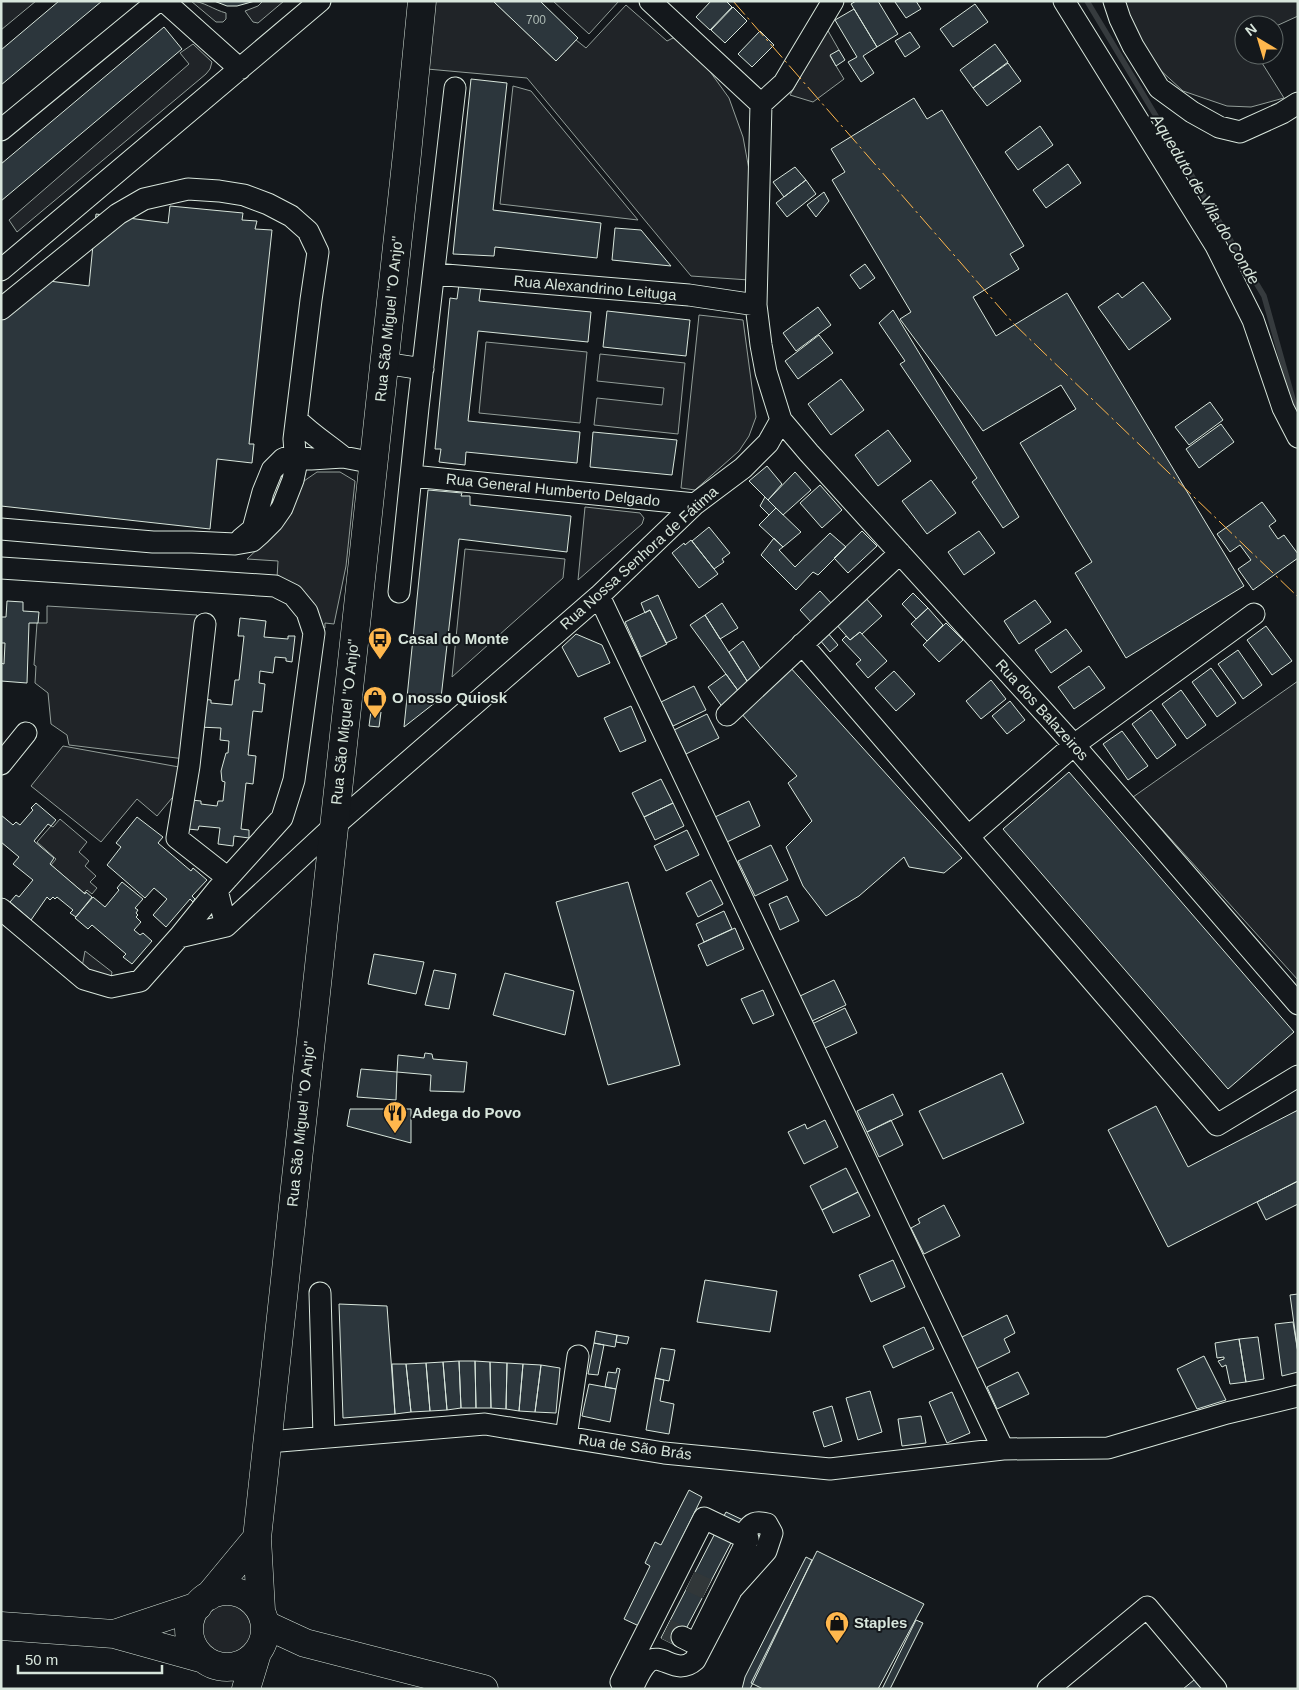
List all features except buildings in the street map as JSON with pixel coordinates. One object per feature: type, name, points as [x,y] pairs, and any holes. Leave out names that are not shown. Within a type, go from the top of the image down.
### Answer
[{"type":"main road","name":"Rua São Miguel \"O Anjo\"","points":[[261,1634],[257,1538],[321,933],[374,464],[419,6]]},
{"type":"main road","points":[[216,1671],[196,1650],[191,1640],[189,1628],[192,1616],[257,1538]]},
{"type":"main road","points":[[114,1634],[203,1601],[220,1592],[232,1591],[244,1594],[253,1601],[261,1634],[246,1689]]},
{"type":"main road","points":[[1,1626],[114,1634],[216,1671],[239,1665],[249,1660],[261,1634]]},
{"type":"main road","points":[[261,1634],[305,1643],[484,1689]]},
{"type":"street","points":[[1,130],[158,1]]},
{"type":"street","points":[[164,1],[240,69]]},
{"type":"street","points":[[1,270],[320,1]]},
{"type":"street","points":[[650,1],[761,104]]},
{"type":"street","points":[[782,420],[766,372],[756,305],[761,104],[784,83],[833,1]]},
{"type":"street","points":[[1064,1],[1216,246],[1253,320],[1283,408],[1298,436]]},
{"type":"street","points":[[1114,1],[1132,46],[1159,88],[1192,112],[1219,127],[1240,132],[1282,113],[1298,102]]},
{"type":"street","points":[[399,592],[455,88]]},
{"type":"street","points":[[1,309],[118,214],[144,199],[188,189],[244,195],[268,204],[291,216],[308,231],[318,252],[311,300],[299,444],[293,480],[282,508],[273,521],[252,541],[235,544],[153,542],[1,529]]},
{"type":"street","name":"Rua Alexandrino Leituga","points":[[434,274],[689,296],[756,305]]},
{"type":"street","points":[[384,363],[423,369]]},
{"type":"street","name":"Rua Nossa Senhora de Fátima","points":[[226,926],[334,826],[599,596],[695,504],[743,468],[768,443],[782,420]]},
{"type":"street","name":"Rua dos Balazeiros","points":[[782,420],[809,453],[1074,745],[1298,1004]]},
{"type":"street","points":[[299,444],[308,432],[324,441],[343,457]]},
{"type":"street","points":[[299,444],[374,464]]},
{"type":"street","name":"Rua General Humberto Delgado","points":[[412,476],[695,504]]},
{"type":"street","points":[[163,525],[166,533],[192,542]]},
{"type":"street","points":[[727,715],[900,553]]},
{"type":"street","points":[[1,568],[275,586],[293,595],[307,612],[314,633],[294,780],[282,818],[222,884],[140,981],[111,987],[84,979],[1,909]]},
{"type":"street","points":[[599,596],[1002,1449]]},
{"type":"street","points":[[969,836],[1074,745],[1254,614]]},
{"type":"street","points":[[178,937],[226,926],[222,884],[177,838],[189,766],[205,624]]},
{"type":"street","points":[[802,644],[1217,1125],[1298,1076]]},
{"type":"street","points":[[1,764],[26,733]]},
{"type":"street","points":[[320,1293],[324,1437]]},
{"type":"street","points":[[566,1437],[578,1356]]},
{"type":"street","name":"Rua de São Brás","points":[[268,1442],[485,1424],[664,1453],[830,1469],[1002,1449],[1108,1448],[1227,1413],[1298,1396]]},
{"type":"street","points":[[666,1629],[696,1644],[698,1585],[704,1518],[748,1539]]},
{"type":"street","points":[[632,1689],[645,1665],[650,1660],[656,1659],[681,1667],[688,1666],[695,1660],[732,1589],[766,1551],[772,1533],[767,1524],[758,1521],[750,1525],[746,1532],[748,1539]]},
{"type":"street","points":[[618,1689],[698,1585],[748,1539]]},
{"type":"street","points":[[1048,1689],[1147,1607],[1216,1689]]},
{"type":"shaded area","points":[[1,1],[36,1],[1,30]]},
{"type":"shaded area","points":[[191,1],[200,2],[226,13],[226,19],[223,22],[216,22]]},
{"type":"shaded area","points":[[263,1],[284,1],[258,23],[253,22],[245,11],[258,6]]},
{"type":"shaded area","points":[[435,1],[493,1],[556,61],[576,40],[586,48],[626,5],[667,41],[675,37],[706,66],[729,98],[743,137],[750,175],[749,280],[691,276],[527,78],[427,69]]},
{"type":"shaded area","points":[[553,1],[619,1],[589,34]]},
{"type":"shaded area","points":[[1122,1],[1298,1],[1298,16],[1284,22],[1284,15],[1234,15],[1234,65],[1263,65],[1284,98],[1251,107],[1227,106],[1183,91],[1158,68],[1133,32]]},
{"type":"shaded area","points":[[827,29],[839,50],[830,56],[844,79],[813,102],[790,95]]},
{"type":"shaded area","points":[[193,44],[212,62],[206,74],[17,232],[9,220],[189,64],[180,53]]},
{"type":"shaded area","points":[[513,86],[531,91],[638,220],[500,204]]},
{"type":"shaded area","points":[[699,315],[743,320],[756,417],[749,436],[739,451],[695,490],[681,488]]},
{"type":"shaded area","points":[[486,342],[587,352],[580,423],[479,413]]},
{"type":"shaded area","points":[[600,354],[685,363],[678,434],[594,425],[597,398],[662,405],[664,388],[597,381]]},
{"type":"shaded area","points":[[317,472],[340,472],[355,481],[346,566],[334,624],[325,623],[325,628],[320,627],[277,578],[278,561],[247,559],[283,525],[304,481]]},
{"type":"shaded area","points":[[585,507],[640,513],[644,518],[642,524],[578,580]]},
{"type":"shaded area","points":[[465,549],[565,559],[563,578],[452,677]]},
{"type":"shaded area","points":[[47,606],[197,615],[185,759],[69,745],[67,735],[51,724],[48,693],[35,683],[36,666],[34,665],[37,623],[47,623]]},
{"type":"shaded area","points":[[1298,681],[1298,980],[1133,797]]},
{"type":"shaded area","points":[[63,746],[179,767],[177,792],[157,816],[137,799],[101,842],[31,786]]},
{"type":"shaded area","points":[[60,819],[87,842],[79,852],[89,861],[85,866],[96,876],[90,882],[97,888],[92,894],[87,890],[84,893],[51,865],[56,859],[37,842]]},
{"type":"shaded area","points":[[85,951],[112,972],[111,978],[104,978],[82,967]]},
{"type":"shaded area","points":[[222,1602],[234,1602],[244,1606],[252,1614],[256,1630],[252,1646],[244,1654],[234,1658],[222,1658],[212,1654],[204,1646],[200,1636],[200,1624],[204,1614],[212,1606]]},
{"type":"waterway","name":"Aqueduto de Vila do Conde","points":[[1087,1],[1264,296],[1294,403],[1298,409]]},
{"type":"tunnel","points":[[690,1581],[707,1589]]},
{"type":"tunnel","points":[[666,1629],[682,1637]]},
{"type":"power","points":[[733,1],[1014,324],[1298,597]]},
{"type":"place","name":"Casal do Monte","points":[[380,660]]},
{"type":"place","name":"O nosso Quiosk","points":[[375,719]]},
{"type":"place","name":"Adega do Povo","points":[[395,1134]]},
{"type":"place","name":"Staples","points":[[837,1644]]}]
